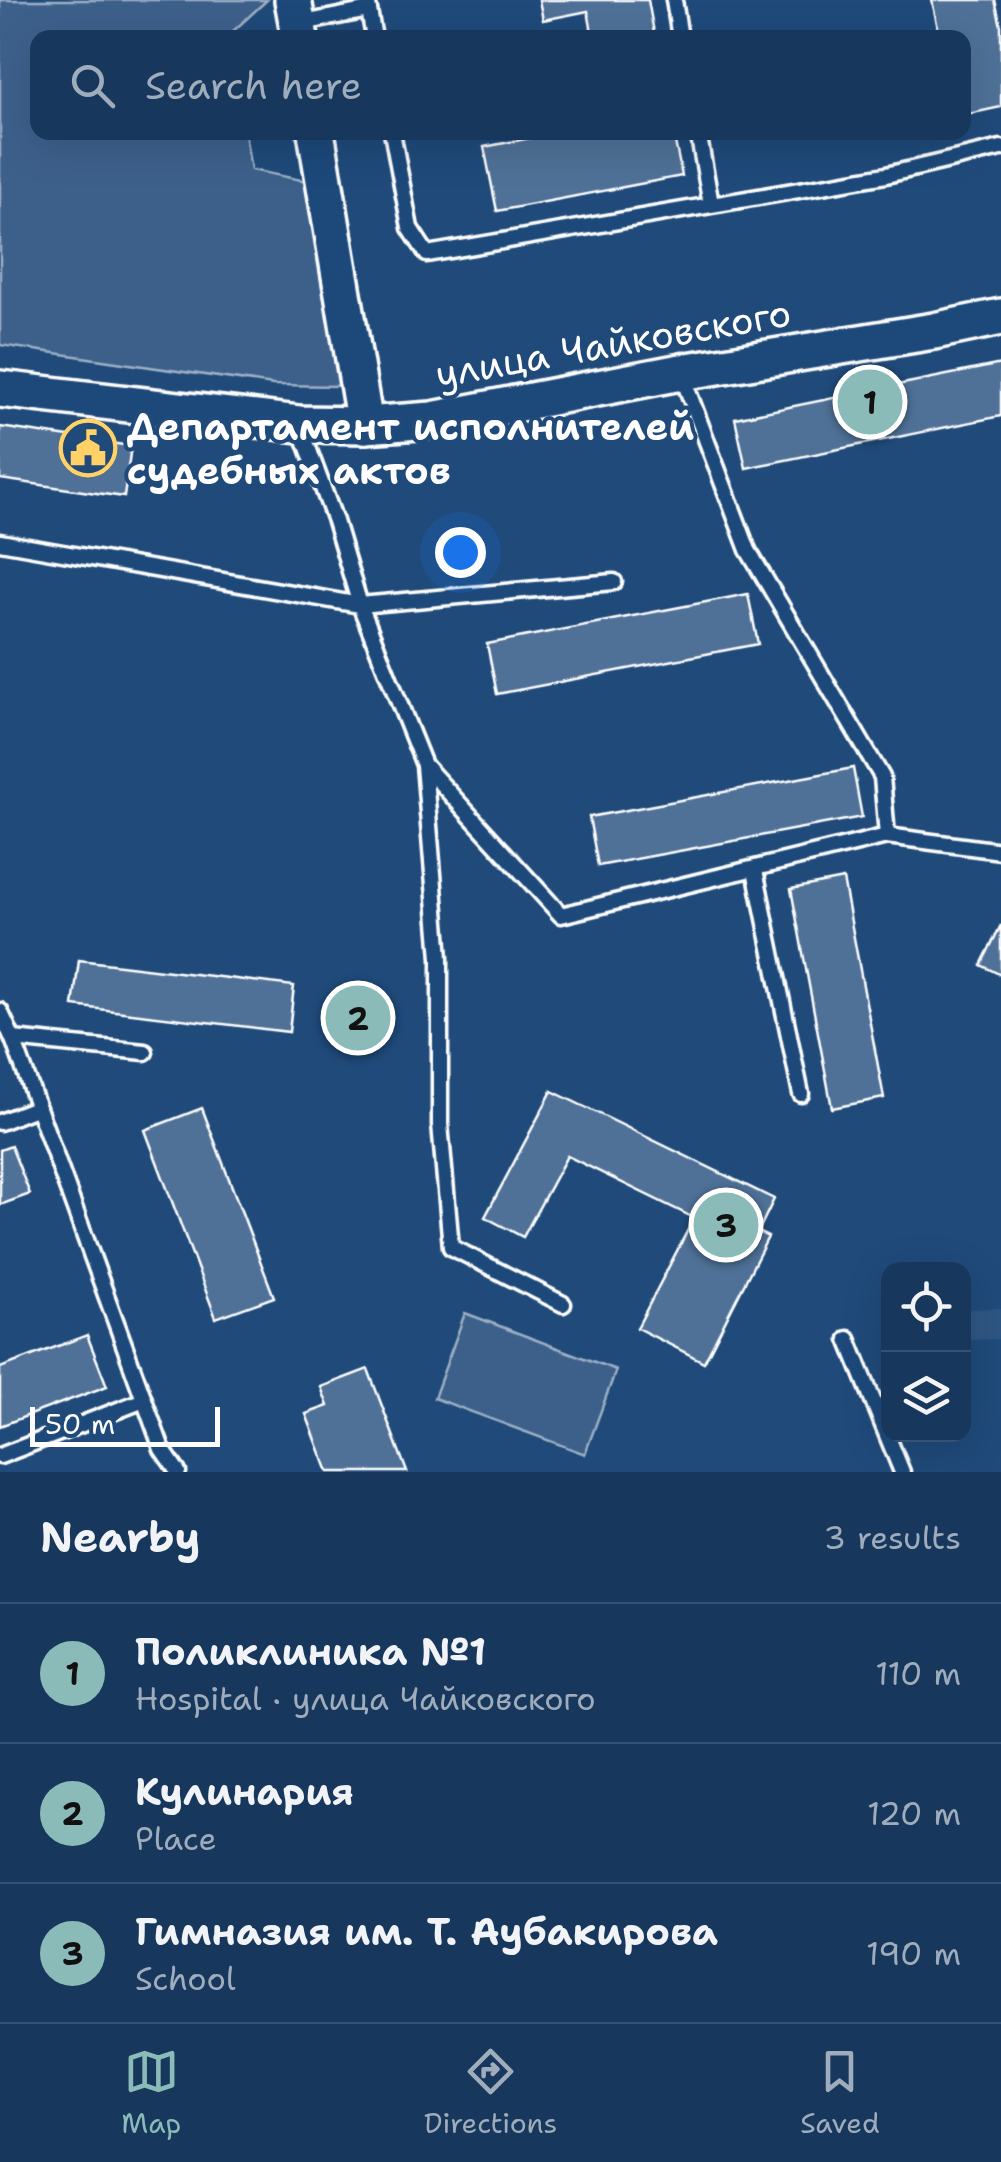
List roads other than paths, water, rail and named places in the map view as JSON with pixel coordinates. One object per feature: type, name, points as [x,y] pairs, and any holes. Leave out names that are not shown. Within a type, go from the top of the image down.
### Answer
[{"type":"street","points":[[317,140],[365,425]]},
{"type":"street","name":"улица Чайковского","points":[[0,389],[299,424],[365,425],[432,420],[1001,317]]},
{"type":"lane","points":[[674,0],[679,30]]},
{"type":"lane","points":[[297,21],[368,5],[373,30]]},
{"type":"lane","points":[[394,140],[410,228],[428,254],[886,175],[1001,148]]},
{"type":"lane","points":[[699,140],[711,204]]},
{"type":"lane","points":[[681,372],[748,550],[882,776],[887,836]]},
{"type":"lane","points":[[299,424],[335,521],[360,605],[424,765],[440,958],[440,1124],[451,1247],[563,1304]]},
{"type":"lane","points":[[0,542],[360,605],[614,582]]},
{"type":"lane","points":[[424,765],[561,915],[887,836],[1001,851]]},
{"type":"lane","points":[[755,870],[801,1094]]},
{"type":"lane","points":[[1,1016],[162,1450],[178,1472]]},
{"type":"lane","points":[[13,1040],[145,1052]]},
{"type":"lane","points":[[0,1122],[36,1108]]},
{"type":"lane","points":[[848,1339],[902,1472]]},
{"type":"lane","points":[[0,1456],[144,1400]]},
{"type":"place","name":"Поликлиника №1","points":[[870,402]]},
{"type":"place","name":"Департамент исполнителей судебных актов","points":[[88,448]]},
{"type":"place","name":"Кулинария","points":[[358,1018]]},
{"type":"place","name":"Гимназия им. Т. Аубакирова","points":[[726,1225]]}]
